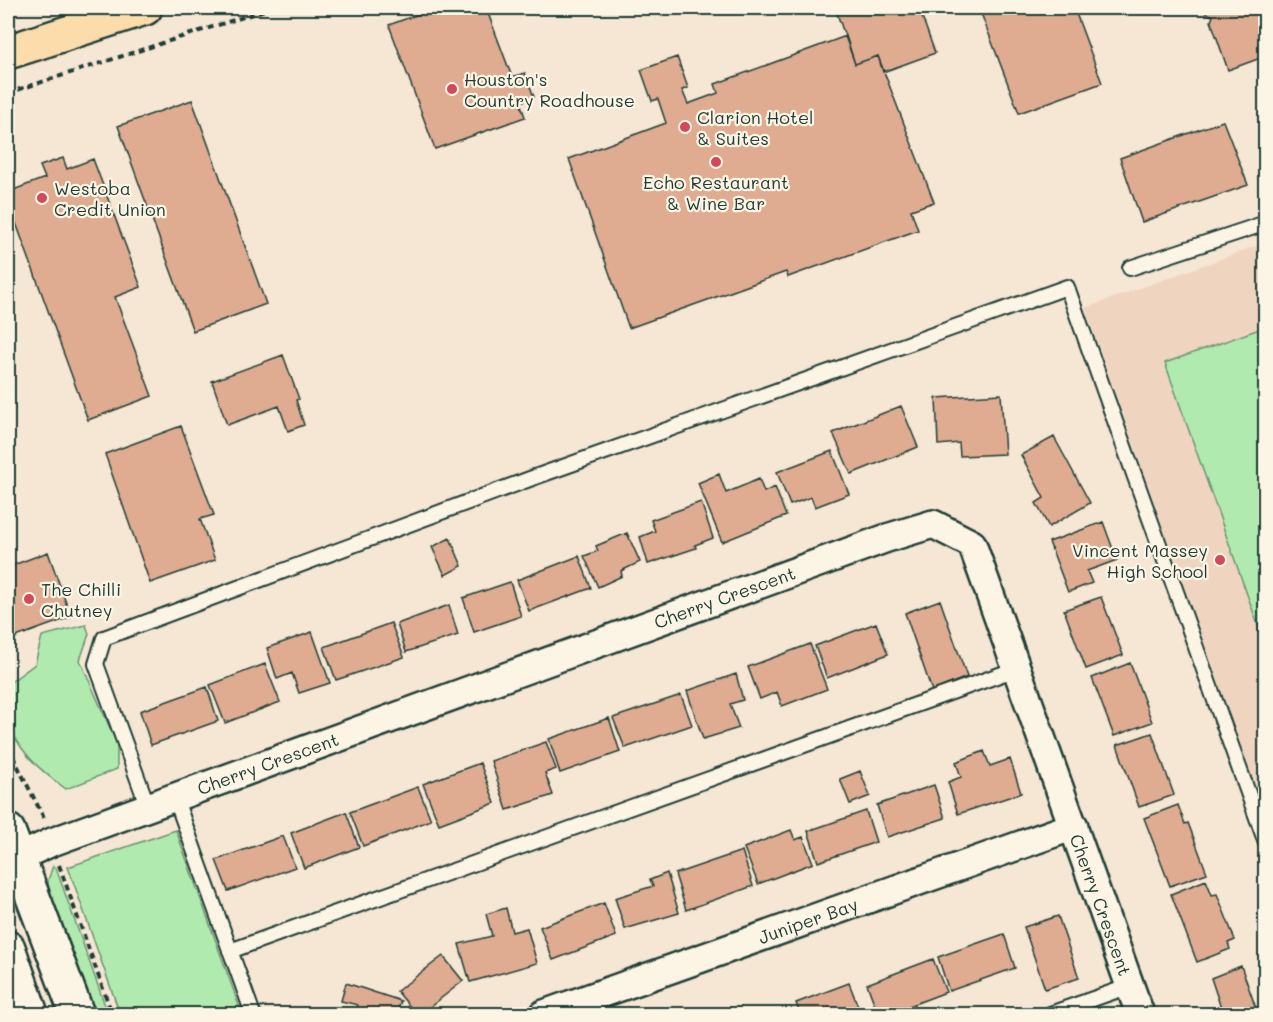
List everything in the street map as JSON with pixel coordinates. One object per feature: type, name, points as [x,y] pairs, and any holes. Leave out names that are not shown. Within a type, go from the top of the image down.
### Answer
[{"type":"main road","points":[[8,52],[145,8]]},
{"type":"main road","points":[[11,850],[77,1014]]},
{"type":"main road","points":[[8,948],[31,1014]]},
{"type":"street","name":"Cherry Crescent","points":[[11,850],[52,842],[887,538],[933,524],[972,544],[1140,1014]]},
{"type":"street","name":"Juniper Bay","points":[[544,1014],[1074,826]]},
{"type":"lane","points":[[1130,268],[1266,223]]},
{"type":"lane","points":[[148,807],[96,664],[104,638],[535,477],[1067,287],[1266,843]]},
{"type":"lane","points":[[230,951],[1016,669]]},
{"type":"lane","points":[[175,797],[253,1014]]},
{"type":"lane","points":[[1050,1014],[1130,986]]},
{"type":"path","points":[[8,93],[272,8]]},
{"type":"path","points":[[8,747],[41,810]]},
{"type":"path","points":[[59,863],[112,1014]]},
{"type":"shaded area","name":"Vincent Massey High School","points":[[1265,243],[1265,813],[1085,308]]},
{"type":"green space","points":[[1266,327],[1265,645],[1165,363]]},
{"type":"green space","points":[[86,625],[89,634],[80,660],[117,744],[117,769],[66,789],[30,759],[16,739],[7,713],[8,684],[35,664],[42,636]]},
{"type":"green space","points":[[176,830],[242,1014],[120,1014],[68,867]]},
{"type":"green space","points":[[53,866],[56,868],[108,1014],[93,1014],[49,895],[48,880]]},
{"type":"building","points":[[435,8],[486,8],[512,77],[525,73],[534,97],[520,102],[525,117],[435,149],[389,25]]},
{"type":"building","points":[[835,8],[919,8],[935,53],[883,72],[878,56],[855,64]]},
{"type":"building","points":[[979,8],[1074,8],[1102,83],[1019,113]]},
{"type":"building","points":[[1206,8],[1266,8],[1266,56],[1228,70],[1211,21],[1213,16],[1204,12]]},
{"type":"building","points":[[846,36],[855,64],[878,56],[934,202],[911,210],[918,230],[788,277],[786,272],[629,328],[569,159],[666,123],[658,99],[652,101],[641,70],[677,57],[688,88],[682,90],[688,104],[718,93],[715,84]]},
{"type":"building","points":[[192,100],[266,304],[193,331],[118,126]]},
{"type":"building","points":[[1223,121],[1248,185],[1142,222],[1120,158]]},
{"type":"building","points":[[63,158],[67,169],[93,159],[141,287],[115,297],[152,396],[88,420],[8,201],[8,192],[45,178],[40,166]]},
{"type":"building","points":[[283,355],[299,399],[296,400],[304,425],[288,431],[279,406],[227,425],[212,381]]},
{"type":"building","points":[[1001,394],[1005,454],[960,456],[959,443],[938,445],[936,398]]},
{"type":"building","points":[[901,406],[918,447],[851,474],[833,433]]},
{"type":"building","points":[[181,426],[214,515],[200,519],[215,560],[150,583],[105,454]]},
{"type":"building","points":[[1054,437],[1090,503],[1049,527],[1036,503],[1044,498],[1021,455]]},
{"type":"building","points":[[832,451],[849,494],[815,507],[811,497],[790,505],[777,472]]},
{"type":"building","points":[[719,474],[726,493],[759,479],[764,492],[775,487],[786,516],[722,542],[698,483]]},
{"type":"building","points":[[701,502],[713,538],[695,545],[696,548],[648,564],[640,537],[655,531],[651,520]]},
{"type":"building","points":[[1103,522],[1117,560],[1087,571],[1092,583],[1068,592],[1049,542]]},
{"type":"building","points":[[627,533],[640,562],[621,571],[622,576],[598,587],[584,556],[598,551],[596,546]]},
{"type":"building","points":[[450,538],[462,566],[445,575],[432,547]]},
{"type":"building","points":[[48,552],[71,617],[8,640],[8,567]]},
{"type":"building","points":[[579,556],[591,588],[529,611],[517,580]]},
{"type":"building","points":[[510,582],[521,616],[474,632],[463,598]]},
{"type":"building","points":[[1101,597],[1123,655],[1086,669],[1064,610]]},
{"type":"building","points":[[940,600],[967,677],[932,691],[905,613]]},
{"type":"building","points":[[449,605],[458,635],[406,652],[397,624]]},
{"type":"building","points":[[391,623],[404,657],[336,680],[324,647]]},
{"type":"building","points":[[876,623],[888,654],[827,678],[815,646]]},
{"type":"building","points":[[312,632],[330,683],[299,693],[292,673],[277,679],[267,648]]},
{"type":"building","points":[[810,644],[827,689],[782,706],[777,692],[760,699],[748,667]]},
{"type":"building","points":[[1130,663],[1152,722],[1114,736],[1092,678]]},
{"type":"building","points":[[265,664],[280,702],[225,723],[210,685]]},
{"type":"building","points":[[736,674],[743,700],[730,704],[739,728],[703,739],[687,691]]},
{"type":"building","points":[[207,687],[218,721],[151,745],[140,711]]},
{"type":"building","points":[[681,695],[692,725],[625,748],[613,718]]},
{"type":"building","points":[[609,718],[620,752],[560,773],[549,739]]},
{"type":"building","points":[[1152,733],[1174,795],[1139,807],[1117,745]]},
{"type":"building","points":[[546,742],[556,769],[545,773],[553,795],[507,810],[491,761]]},
{"type":"building","points":[[984,751],[990,766],[1010,759],[1021,793],[958,814],[948,782],[961,777],[956,762]]},
{"type":"building","points":[[480,763],[495,803],[439,824],[423,784]]},
{"type":"building","points":[[860,771],[870,796],[850,804],[840,779]]},
{"type":"building","points":[[934,785],[945,818],[887,837],[877,805]]},
{"type":"building","points":[[418,787],[431,820],[363,846],[350,812]]},
{"type":"building","points":[[1178,805],[1185,824],[1188,823],[1207,873],[1170,886],[1144,818]]},
{"type":"building","points":[[866,811],[876,842],[818,862],[808,831]]},
{"type":"building","points":[[346,812],[359,847],[304,868],[291,833]]},
{"type":"building","points":[[791,830],[795,840],[803,837],[813,863],[758,884],[744,848]]},
{"type":"building","points":[[283,836],[295,867],[228,891],[216,860]]},
{"type":"building","points":[[742,851],[753,886],[686,910],[675,874]]},
{"type":"building","points":[[667,873],[679,913],[625,929],[615,898],[653,886],[650,880]]},
{"type":"building","points":[[1206,880],[1212,895],[1217,894],[1235,940],[1228,943],[1230,949],[1197,962],[1171,894]]},
{"type":"building","points":[[604,903],[616,936],[553,960],[540,927]]},
{"type":"building","points":[[506,908],[512,932],[527,928],[537,963],[470,982],[459,944],[492,936],[486,914]]},
{"type":"building","points":[[1058,916],[1079,978],[1045,989],[1024,927]]},
{"type":"building","points":[[1004,934],[1015,968],[949,991],[938,957]]},
{"type":"building","points":[[443,956],[463,981],[421,1014],[416,1014],[397,991]]},
{"type":"building","points":[[933,959],[946,992],[888,1014],[878,1014],[867,984]]},
{"type":"building","points":[[1241,966],[1258,1014],[1223,1014],[1211,978]]},
{"type":"building","points":[[346,983],[401,1001],[396,1014],[355,1014],[358,1005],[341,1001]]},
{"type":"building","points":[[849,983],[861,1014],[800,1014],[796,1003]]},
{"type":"place","name":"Houston's Country Roadhouse","points":[[452,89]]},
{"type":"place","name":"Clarion Hotel & Suites","points":[[685,127]]},
{"type":"place","name":"Echo Restaurant & Wine Bar","points":[[716,162]]},
{"type":"place","name":"Westoba Credit Union","points":[[42,198]]},
{"type":"place","name":"Vincent Massey High School","points":[[1220,560]]},
{"type":"place","name":"The Chilli Chutney","points":[[29,599]]}]
